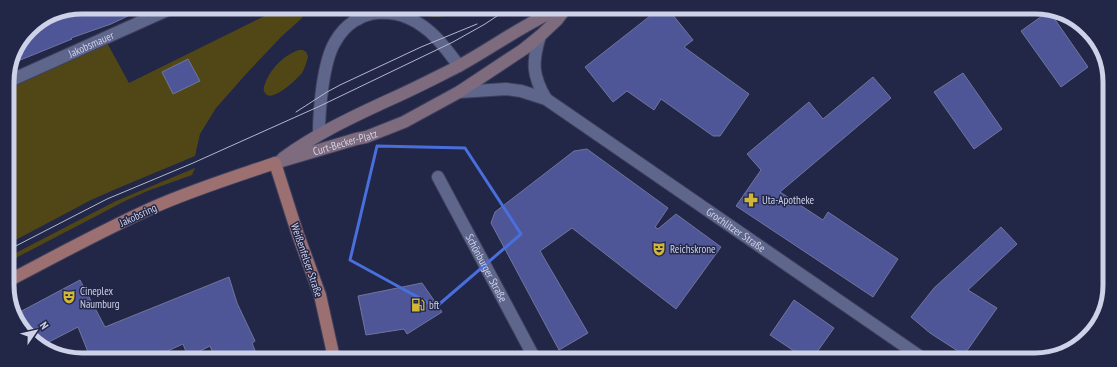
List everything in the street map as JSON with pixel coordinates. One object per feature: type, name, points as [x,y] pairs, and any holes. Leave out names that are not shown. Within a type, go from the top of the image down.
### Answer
[{"type":"main road","name":"Curt-Becker-Platz","points":[[275,164],[319,134],[459,66],[531,23],[549,14]]},
{"type":"main road","name":"Curt-Becker-Platz","points":[[275,164],[366,137],[404,122],[459,92],[524,49],[558,20],[562,14]]},
{"type":"main road","name":"Jakobsring","points":[[14,278],[153,207],[202,188],[275,164]]},
{"type":"main road","name":"Weißenfelser Straße","points":[[275,164],[297,232],[320,295],[333,353]]},
{"type":"street","name":"Jakobsmauer","points":[[14,79],[158,14]]},
{"type":"street","points":[[355,14],[358,19]]},
{"type":"street","name":"Curt-Becker-Platz","points":[[319,134],[320,106],[330,52],[339,36],[350,24],[358,19],[372,14]]},
{"type":"street","name":"Curt-Becker-Platz","points":[[395,14],[410,19],[429,31],[441,43],[459,66]]},
{"type":"street","points":[[540,36],[535,56],[535,70],[538,82],[546,99]]},
{"type":"street","name":"Curt-Becker-Platz","points":[[459,92],[499,89]]},
{"type":"street","name":"Grochlitzer Straße","points":[[499,89],[521,91],[546,99],[915,353]]},
{"type":"street","name":"Schönburger Straße","points":[[438,177],[532,353]]},
{"type":"highlighted area","points":[[377,146],[465,148],[521,234],[436,307],[350,260]]},
{"type":"shaded area","points":[[269,14],[304,14],[247,73],[216,108],[200,134],[195,156],[91,200],[14,241],[14,84],[106,41],[129,83]]},
{"type":"shaded area","points":[[419,14],[450,14],[440,17]]},
{"type":"shaded area","points":[[299,50],[306,52],[308,56],[302,73],[280,92],[271,96],[267,95],[264,91],[264,87],[270,73],[278,63],[288,55]]},
{"type":"shaded area","points":[[195,168],[192,175],[150,190],[125,201],[14,259],[14,254],[116,201]]},
{"type":"building","points":[[82,14],[132,14],[111,24],[71,38],[72,39],[17,61],[28,41],[37,31],[44,25],[56,19],[69,15]]},
{"type":"building","points":[[653,14],[672,14],[693,40],[684,47],[749,94],[720,136],[713,136],[661,99],[654,110],[627,91],[613,102],[585,67]]},
{"type":"building","points":[[1043,15],[1052,16],[1088,67],[1061,87],[1021,31]]},
{"type":"building","points":[[188,59],[200,81],[173,94],[162,72]]},
{"type":"building","points":[[963,73],[1002,129],[974,149],[934,92]]},
{"type":"building","points":[[873,77],[891,98],[780,192],[823,220],[828,212],[898,259],[873,297],[736,206],[761,170],[747,154],[809,102],[823,119]]},
{"type":"building","name":"Reichskrone","points":[[587,149],[668,208],[655,227],[658,229],[676,214],[721,247],[676,309],[572,228],[540,251],[588,333],[559,350],[491,223],[495,212],[574,151]]},
{"type":"building","points":[[1001,227],[1017,244],[968,290],[997,308],[965,353],[961,353],[930,333],[911,317],[934,288]]},
{"type":"building","points":[[229,277],[237,303],[255,341],[252,343],[256,353],[213,353],[210,346],[196,353],[186,353],[183,344],[163,353],[88,353],[78,327],[47,343],[34,333],[25,323],[20,312],[80,280],[105,327]]},
{"type":"building","points":[[422,283],[442,312],[407,334],[404,329],[366,335],[358,296]]},
{"type":"building","points":[[794,300],[834,328],[816,353],[797,353],[770,335]]},
{"type":"tram line","points":[[14,247],[107,199],[193,163],[320,106],[453,42],[500,14]]},
{"type":"tram line","points":[[296,112],[340,85],[421,47],[477,24]]},
{"type":"place","name":"Uta-Apotheke","points":[[751,200]]},
{"type":"place","name":"Reichskrone","points":[[659,249]]},
{"type":"place","name":"Cineplex Naumburg","points":[[69,297]]},
{"type":"place","name":"bft","points":[[418,305]]}]
